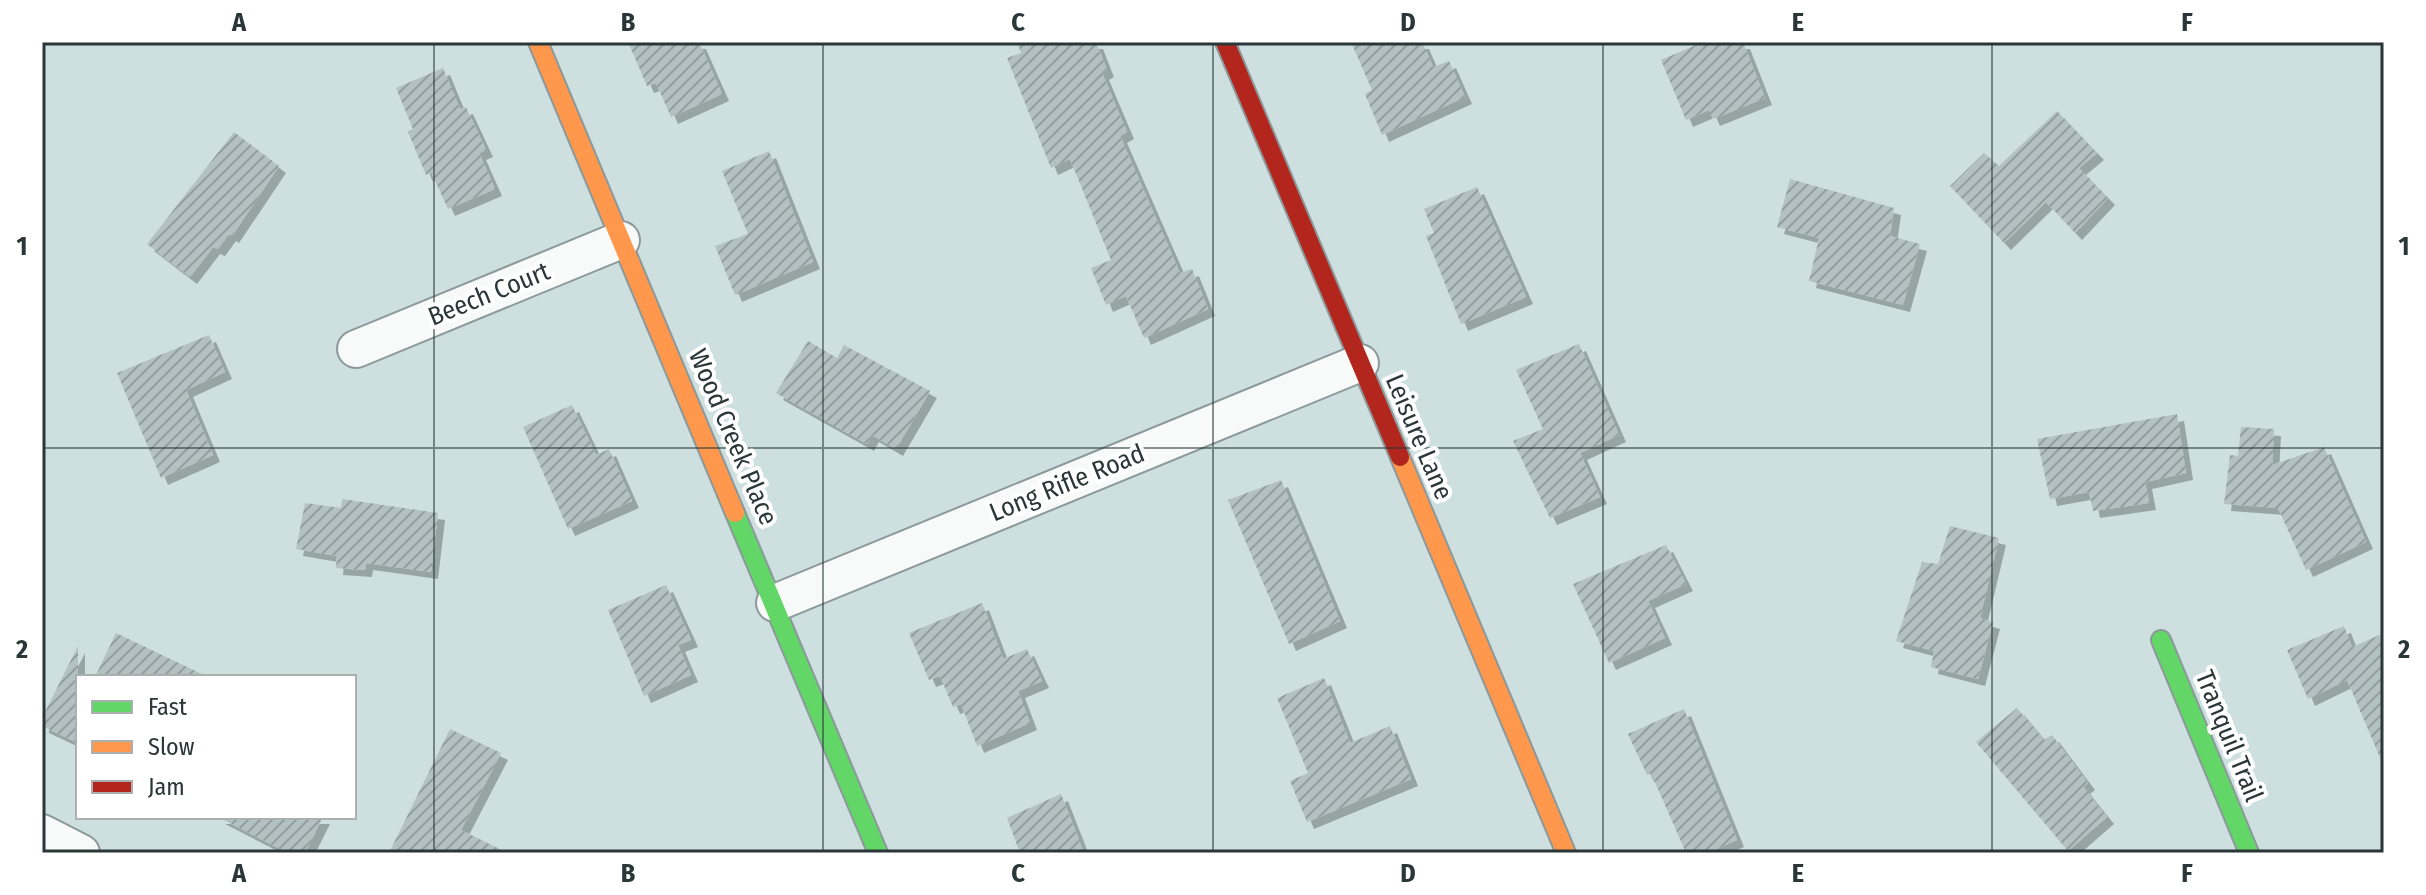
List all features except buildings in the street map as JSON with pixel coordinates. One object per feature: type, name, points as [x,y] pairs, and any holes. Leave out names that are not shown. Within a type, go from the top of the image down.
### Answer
[{"type":"street","name":"Wood Creek Place","points":[[538,42],[878,853]]},
{"type":"street","name":"Leisure Lane","points":[[1225,42],[1566,853]]},
{"type":"street","name":"Beech Court","points":[[356,349],[621,240]]},
{"type":"street","name":"Long Rifle Road","points":[[775,603],[1360,363]]},
{"type":"street","name":"Tranquil Trail","points":[[2161,640],[2249,853]]},
{"type":"street","points":[[42,833],[81,853]]},
{"type":"traffic: fast","points":[[735,513],[878,853]]},
{"type":"traffic: fast","points":[[2161,640],[2249,853]]},
{"type":"traffic: slow","points":[[538,42],[735,513]]},
{"type":"traffic: slow","points":[[1400,457],[1566,853]]},
{"type":"traffic: jam","points":[[1225,42],[1400,457]]}]
